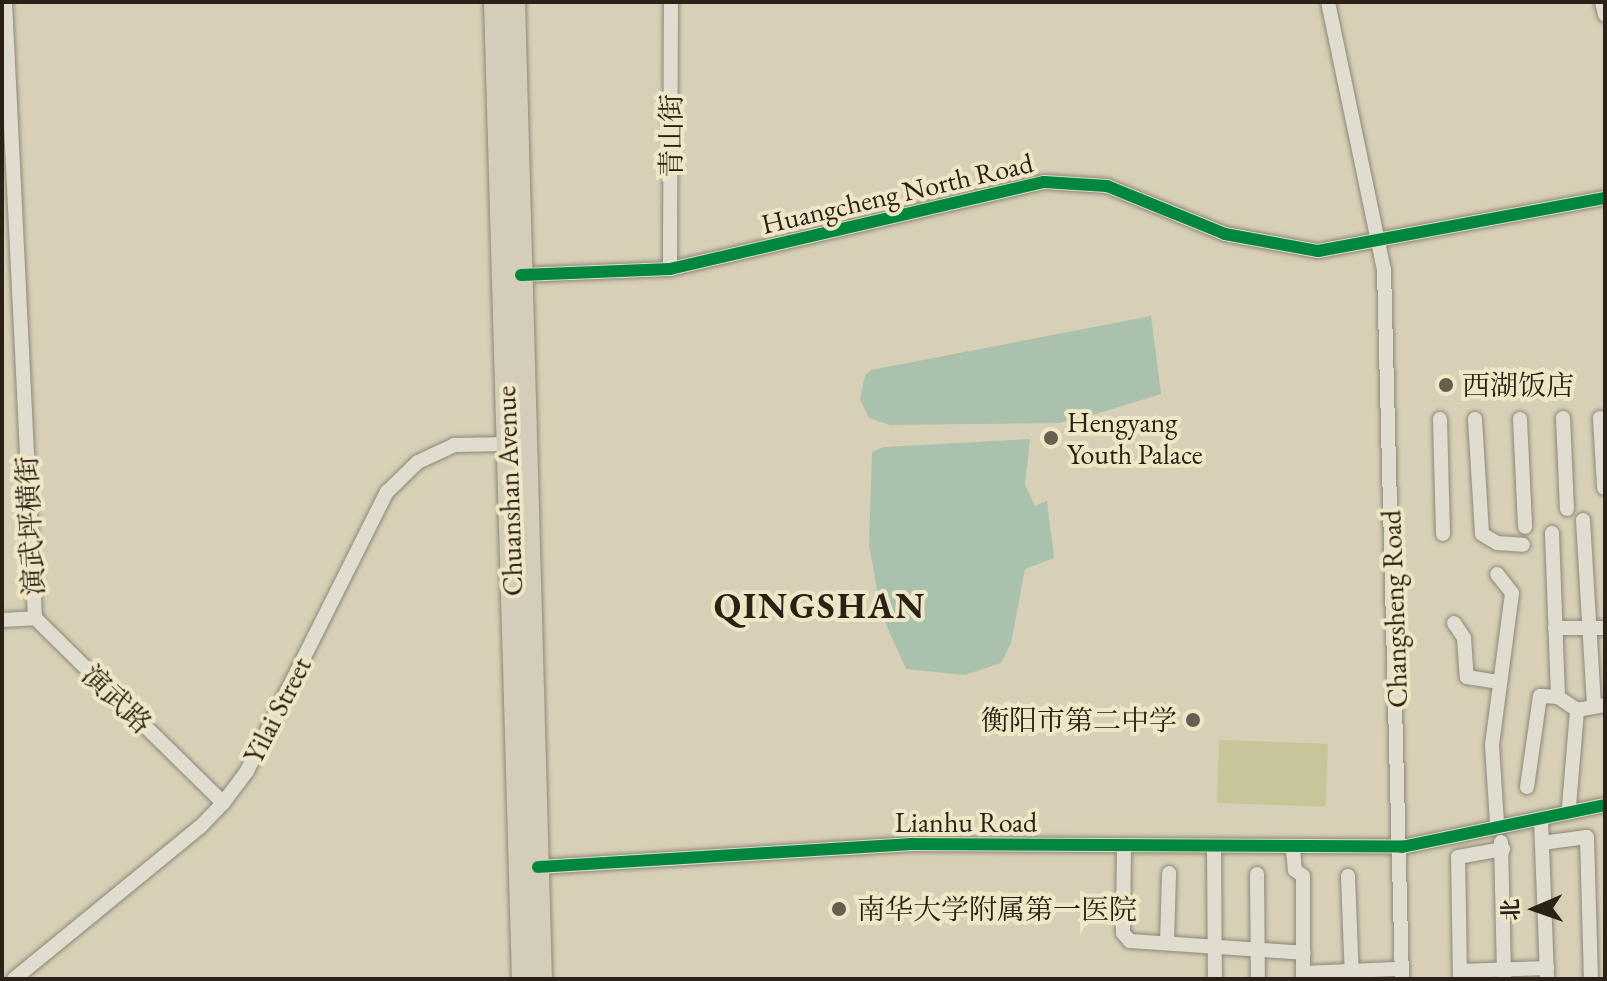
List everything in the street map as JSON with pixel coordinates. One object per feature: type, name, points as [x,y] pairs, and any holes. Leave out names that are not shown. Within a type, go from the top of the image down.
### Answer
[{"type":"highway","name":"Chuanshan Avenue","points":[[505,3],[521,275],[541,979]]},
{"type":"highway","name":"Chuanshan Avenue","points":[[505,3],[507,444],[523,979]]},
{"type":"street","name":"演武坪横街","points":[[5,2],[35,618]]},
{"type":"street","name":"青山街","points":[[670,269],[671,2]]},
{"type":"street","name":"Changsheng Road","points":[[1328,2],[1379,240],[1399,844],[1398,976]]},
{"type":"street","points":[[1602,2],[1605,15]]},
{"type":"street","name":"Huangcheng North Road","points":[[521,275],[670,269],[1044,182],[1107,186],[1225,234],[1285,249],[1318,251],[1605,198]]},
{"type":"street","points":[[1563,418],[1567,509]]},
{"type":"street","points":[[1600,418],[1604,488]]},
{"type":"street","points":[[1440,419],[1443,534]]},
{"type":"street","points":[[1475,419],[1482,534],[1497,543],[1523,545]]},
{"type":"street","points":[[1520,419],[1525,527]]},
{"type":"street","name":"Yilai Street","points":[[14,979],[200,827],[223,803],[247,771],[387,492],[418,462],[454,445],[507,444]]},
{"type":"street","points":[[1527,787],[1540,696],[1558,697],[1577,710],[1600,705],[1589,628],[1583,520]]},
{"type":"street","points":[[1552,533],[1558,697]]},
{"type":"street","points":[[1497,574],[1512,593],[1492,745],[1498,826],[1503,849],[1504,974]]},
{"type":"street","points":[[2,620],[35,618]]},
{"type":"street","name":"演武路","points":[[35,618],[223,803]]},
{"type":"street","points":[[1454,623],[1464,638],[1467,677],[1500,682]]},
{"type":"street","points":[[1555,628],[1605,628]]},
{"type":"street","points":[[1569,806],[1577,710]]},
{"type":"street","name":"Lianhu Road","points":[[1498,826],[1605,797]]},
{"type":"street","name":"Lianhu Road","points":[[538,867],[910,844],[1293,849],[1399,844],[1541,820],[1605,805]]},
{"type":"street","points":[[1503,849],[1458,857],[1460,975],[1547,974],[1541,820]]},
{"type":"street","points":[[1542,843],[1587,837],[1591,979]]},
{"type":"street","points":[[1124,847],[1123,933],[1130,941],[1211,943],[1304,953]]},
{"type":"street","points":[[1214,848],[1211,943],[1215,979]]},
{"type":"street","points":[[1293,849],[1295,870],[1303,876],[1303,976],[1398,976]]},
{"type":"street","points":[[1167,942],[1169,873]]},
{"type":"street","points":[[1257,874],[1254,946],[1258,979]]},
{"type":"street","points":[[1348,876],[1352,975]]},
{"type":"green space","points":[[1219,740],[1328,744],[1326,807],[1217,803]]},
{"type":"shaded area","points":[[1151,316],[1161,394],[1089,416],[1059,423],[890,425],[869,418],[860,399],[865,375],[871,370]]},
{"type":"shaded area","points":[[1030,439],[1025,485],[1035,506],[1047,501],[1054,558],[1025,569],[1011,643],[1001,663],[965,675],[906,669],[881,613],[869,544],[872,452],[884,447]]},
{"type":"cycle path","points":[[521,275],[670,269],[1044,182],[1107,186],[1225,234],[1318,251],[1605,198]]},
{"type":"cycle path","points":[[538,867],[910,844],[1402,847],[1605,805]]},
{"type":"place","name":"西湖饭店","points":[[1446,385]]},
{"type":"place","name":"Hengyang Youth Palace","points":[[1051,438]]},
{"type":"place","name":"衡阳市第二中学","points":[[1193,720]]},
{"type":"place","name":"南华大学附属第一医院","points":[[839,909]]},
{"type":"district","name":"QINGSHAN","points":[[820,606]]}]
